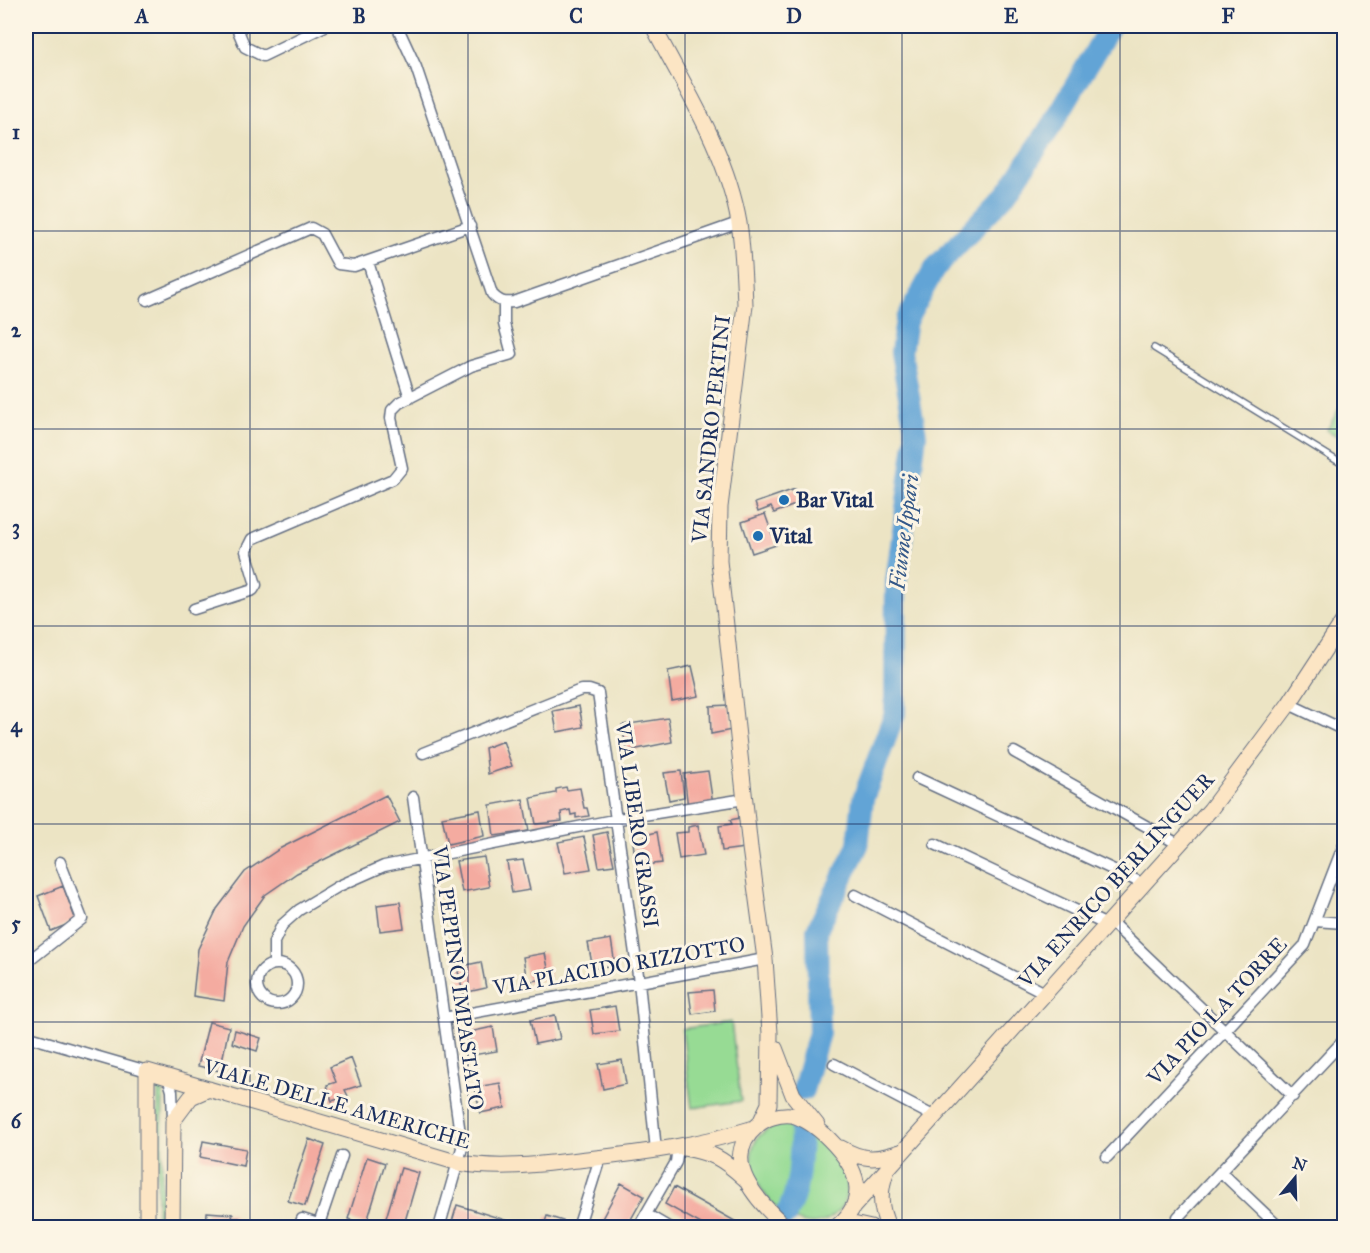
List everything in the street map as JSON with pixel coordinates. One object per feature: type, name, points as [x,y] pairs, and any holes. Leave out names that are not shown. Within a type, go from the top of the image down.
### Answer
[{"type":"street","points":[[236,26],[245,47],[263,56],[325,26]]},
{"type":"street","points":[[397,26],[416,67],[492,294],[504,303],[514,302],[738,223]]},
{"type":"street","name":"VIA SANDRO PERTINI","points":[[653,26],[721,162],[738,223],[745,305],[720,507],[719,561],[765,959],[770,1033]]},
{"type":"street","points":[[147,300],[311,228],[322,234],[338,264],[354,266],[470,226]]},
{"type":"street","points":[[368,262],[410,398]]},
{"type":"street","points":[[194,609],[253,590],[256,585],[246,550],[252,539],[398,475],[402,468],[391,418],[392,411],[399,403],[471,366],[512,354],[504,324],[504,303]]},
{"type":"street","name":"VIA ENRICO BERLINGUER","points":[[837,1226],[900,1152],[1210,810],[1289,704],[1344,620]]},
{"type":"street","name":"VIA LIBERO GRASSI","points":[[423,753],[581,690],[598,693],[618,819],[639,982],[656,1150]]},
{"type":"street","points":[[1289,704],[1344,730]]},
{"type":"street","points":[[1014,752],[1180,845]]},
{"type":"street","points":[[917,778],[1144,884]]},
{"type":"street","name":"VIA PEPPINO IMPASTATO","points":[[413,797],[462,1148],[439,1227]]},
{"type":"street","points":[[274,964],[274,942],[282,925],[299,910],[339,886],[384,866],[618,819],[745,799]]},
{"type":"street","points":[[935,844],[1109,923],[1293,1096]]},
{"type":"street","name":"VIA PIO LA TORRE","points":[[1107,1157],[1305,945],[1344,844]]},
{"type":"street","points":[[26,963],[82,919],[60,862]]},
{"type":"street","points":[[855,895],[1045,993]]},
{"type":"street","points":[[1316,921],[1344,923]]},
{"type":"street","name":"VIA PLACIDO RIZZOTTO","points":[[444,1017],[765,959]]},
{"type":"street","points":[[744,1178],[741,1151],[769,1104],[770,1033]]},
{"type":"street","points":[[770,1033],[793,1095],[849,1163],[856,1178],[858,1201],[867,1205],[888,1227]]},
{"type":"street","name":"VIALE DELLE AMERICHE","points":[[26,1036],[459,1163],[512,1168],[678,1147]]},
{"type":"street","points":[[1178,1217],[1344,1040]]},
{"type":"street","points":[[834,1064],[933,1116]]},
{"type":"street","points":[[147,1071],[147,1227]]},
{"type":"street","points":[[168,1077],[173,1106],[172,1227]]},
{"type":"street","points":[[173,1120],[191,1097],[209,1089]]},
{"type":"street","points":[[678,1147],[757,1126],[780,1115],[792,1115],[810,1124],[856,1157],[882,1158],[900,1152]]},
{"type":"street","points":[[678,1147],[710,1152],[722,1158],[744,1178],[770,1213],[787,1227]]},
{"type":"street","points":[[638,1227],[676,1162],[678,1147]]},
{"type":"street","points":[[319,1224],[342,1156]]},
{"type":"street","points":[[578,1227],[600,1158]]},
{"type":"street","points":[[888,1227],[881,1208],[881,1192],[889,1165]]},
{"type":"street","points":[[1221,1172],[1277,1227]]},
{"type":"street","points":[[646,1214],[670,1227]]},
{"type":"street","points":[[299,1227],[302,1219],[331,1227]]},
{"type":"street","points":[[837,1226],[853,1224],[871,1227]]},
{"type":"lane","points":[[1154,348],[1344,465]]},
{"type":"green space","points":[[1344,400],[1344,440],[1327,430]]},
{"type":"green space","points":[[731,1022],[741,1101],[692,1108],[682,1029]]},
{"type":"green space","points":[[158,1084],[163,1085],[161,1228],[157,1227]]},
{"type":"green space","points":[[785,1123],[800,1127],[815,1135],[839,1160],[845,1176],[847,1191],[842,1205],[830,1218],[812,1224],[793,1219],[775,1206],[761,1188],[753,1169],[752,1149],[762,1133]]},
{"type":"building","points":[[795,489],[800,503],[774,513],[771,507],[758,512],[755,503]]},
{"type":"building","points":[[765,514],[776,545],[752,553],[742,522]]},
{"type":"building","points":[[692,666],[699,696],[672,701],[668,671]]},
{"type":"building","points":[[728,705],[732,730],[711,734],[710,706]]},
{"type":"building","points":[[579,706],[583,727],[557,732],[553,711]]},
{"type":"building","points":[[668,718],[672,742],[627,751],[622,725]]},
{"type":"building","points":[[503,741],[512,766],[488,774],[485,748]]},
{"type":"building","points":[[681,771],[684,797],[669,800],[664,773]]},
{"type":"building","points":[[708,771],[713,804],[688,808],[684,774]]},
{"type":"building","points":[[566,787],[567,790],[580,788],[584,808],[587,808],[589,816],[576,818],[576,814],[571,815],[570,810],[561,812],[562,821],[536,824],[531,798],[556,793],[556,789]]},
{"type":"building","points":[[386,795],[400,822],[297,873],[265,895],[243,926],[228,962],[224,1001],[193,996],[198,949],[217,909],[245,872],[281,848]]},
{"type":"building","points":[[523,799],[529,831],[494,836],[490,805]]},
{"type":"building","points":[[480,810],[484,836],[448,844],[442,817]]},
{"type":"building","points":[[740,818],[744,848],[722,851],[719,826],[732,824],[730,820]]},
{"type":"building","points":[[698,825],[704,855],[679,859],[675,833],[688,832],[688,827]]},
{"type":"building","points":[[607,832],[614,865],[599,867],[593,835]]},
{"type":"building","points":[[657,832],[662,863],[636,866],[633,842],[646,841],[645,835]]},
{"type":"building","points":[[584,837],[591,869],[565,873],[558,842]]},
{"type":"building","points":[[484,857],[489,887],[462,892],[456,861]]},
{"type":"building","points":[[523,860],[530,890],[512,893],[507,862]]},
{"type":"building","points":[[63,886],[76,921],[51,931],[38,896]]},
{"type":"building","points":[[400,902],[404,928],[380,931],[377,905]]},
{"type":"building","points":[[611,939],[615,965],[593,969],[588,943]]},
{"type":"building","points":[[545,953],[550,978],[527,982],[523,957]]},
{"type":"building","points":[[481,962],[486,988],[463,993],[457,967]]},
{"type":"building","points":[[713,990],[715,1011],[692,1014],[689,992]]},
{"type":"building","points":[[615,1006],[619,1031],[594,1034],[590,1010]]},
{"type":"building","points":[[555,1015],[560,1039],[535,1044],[530,1020]]},
{"type":"building","points":[[209,1022],[229,1027],[220,1071],[198,1066]]},
{"type":"building","points":[[493,1027],[497,1051],[473,1055],[469,1032]]},
{"type":"building","points":[[235,1030],[261,1038],[257,1051],[232,1043]]},
{"type":"building","points":[[351,1058],[361,1085],[345,1090],[348,1096],[332,1101],[327,1085],[336,1082],[330,1067]]},
{"type":"building","points":[[622,1060],[626,1084],[603,1089],[598,1064]]},
{"type":"building","points":[[500,1083],[505,1108],[480,1113],[475,1087]]},
{"type":"building","points":[[309,1139],[325,1145],[305,1206],[288,1201]]},
{"type":"building","points":[[203,1141],[246,1149],[243,1166],[200,1157]]},
{"type":"building","points":[[367,1157],[385,1163],[366,1225],[348,1219]]},
{"type":"building","points":[[401,1168],[419,1173],[403,1228],[383,1228]]},
{"type":"building","points":[[621,1183],[644,1196],[626,1228],[597,1228]]},
{"type":"building","points":[[674,1187],[742,1225],[740,1228],[708,1228],[665,1204]]},
{"type":"building","points":[[457,1205],[521,1225],[520,1228],[459,1228],[451,1225]]},
{"type":"building","points":[[207,1212],[233,1214],[232,1218],[239,1218],[239,1228],[206,1228]]},
{"type":"building","points":[[547,1216],[569,1223],[568,1228],[543,1228]]},
{"type":"waterway","name":"Fiume Ippari","points":[[803,1090],[819,1033],[817,930],[858,845],[863,799],[895,713],[896,582],[916,435],[901,352],[906,321],[935,268],[1007,193],[1054,122],[1110,26]]},
{"type":"waterway","name":"Fiume Ippari","points":[[786,1215],[797,1183],[801,1125]]},
{"type":"place","name":"Bar Vital","points":[[784,500]]},
{"type":"place","name":"Vital","points":[[758,536]]}]
